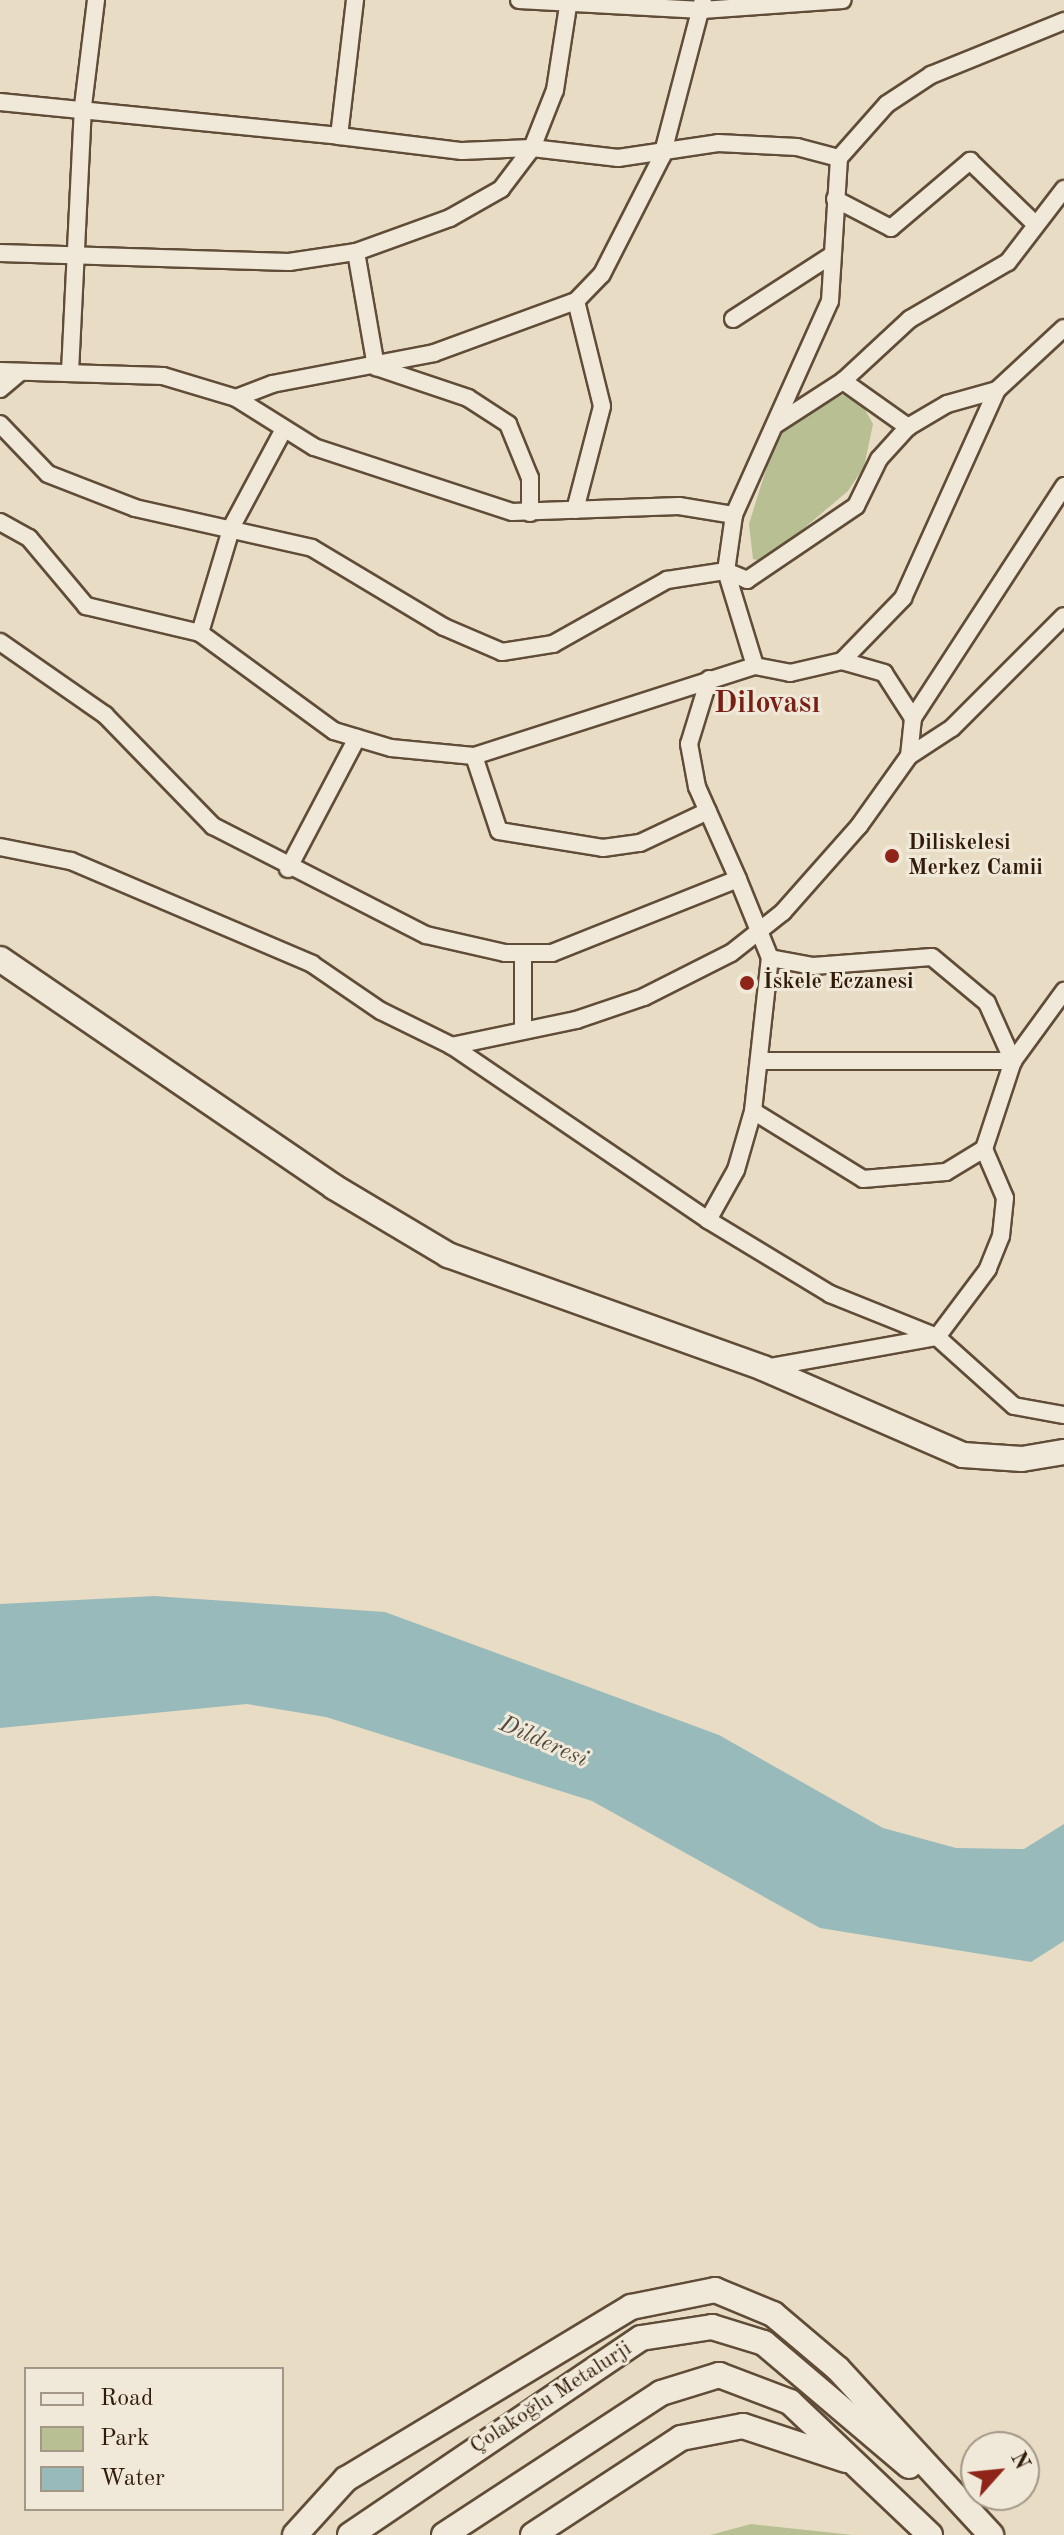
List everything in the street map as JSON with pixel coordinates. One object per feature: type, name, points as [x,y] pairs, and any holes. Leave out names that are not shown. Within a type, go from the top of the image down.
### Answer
[{"type":"main road","points":[[0,959],[334,1187],[448,1255],[763,1368],[963,1455],[1022,1459],[1064,1452]]},
{"type":"main road","points":[[295,2535],[346,2479],[631,2307],[715,2290],[773,2314],[838,2369],[990,2535]]},
{"type":"main road","name":"Çolakoğlu Metalurji","points":[[350,2535],[641,2338],[712,2327],[764,2343],[990,2535]]},
{"type":"main road","points":[[444,2535],[661,2393],[719,2375],[790,2402],[930,2535]]},
{"type":"main road","points":[[533,2535],[681,2438],[743,2426],[852,2462]]},
{"type":"street","points":[[70,372],[79,259],[83,106],[96,0]]},
{"type":"street","points":[[339,136],[355,0]]},
{"type":"street","points":[[519,0],[568,6],[843,0]]},
{"type":"street","points":[[236,398],[272,384],[376,367],[576,301],[602,274],[662,156],[702,5]]},
{"type":"street","points":[[0,253],[79,259],[289,262],[356,252],[450,218],[501,189],[532,148],[555,90],[568,6]]},
{"type":"street","points":[[755,666],[726,571],[734,515],[830,301],[839,158],[887,104],[931,75],[1064,21]]},
{"type":"street","points":[[0,102],[83,106],[211,127],[339,136],[462,151],[532,148],[662,156],[718,143],[797,147],[839,158]]},
{"type":"street","points":[[835,199],[891,228],[970,161],[1035,224]]},
{"type":"street","points":[[775,425],[843,381],[877,343],[1008,262],[1064,189]]},
{"type":"street","points":[[356,252],[376,367]]},
{"type":"street","points":[[733,319],[832,255]]},
{"type":"street","points":[[575,510],[602,406],[576,301]]},
{"type":"street","points":[[842,661],[903,598],[997,390],[1064,328]]},
{"type":"street","points":[[376,367],[468,398],[508,424],[530,478],[530,513]]},
{"type":"street","points":[[0,371],[163,376],[236,398],[314,447],[530,513],[679,506],[734,515]]},
{"type":"street","points":[[0,389],[20,372]]},
{"type":"street","points":[[843,381],[908,427]]},
{"type":"street","points":[[0,424],[48,474],[135,508],[232,526],[312,548],[444,627],[502,652],[553,644],[667,580],[726,571],[747,580],[856,506],[879,459],[908,427],[947,404],[997,390]]},
{"type":"street","points":[[200,633],[232,526],[284,429]]},
{"type":"street","points":[[909,756],[913,718],[1064,486]]},
{"type":"street","points":[[1,525],[29,538],[86,606],[200,633],[289,703],[357,738],[474,756],[755,666],[790,673],[842,661],[884,673],[913,718]]},
{"type":"street","points":[[452,1046],[644,997],[760,932],[859,826],[909,756],[952,728],[1064,616]]},
{"type":"street","points":[[0,642],[105,715],[213,826],[288,869],[426,935],[523,953],[575,945],[738,879]]},
{"type":"street","points":[[708,1220],[736,1170],[753,1111],[770,958],[708,811],[689,744],[709,679]]},
{"type":"street","points":[[288,869],[357,738]]},
{"type":"street","points":[[474,756],[499,831],[603,848],[640,843],[708,811]]},
{"type":"street","points":[[0,847],[71,861],[312,964],[381,1011],[452,1046],[708,1220],[830,1294],[937,1337],[1014,1406],[1064,1415]]},
{"type":"street","points":[[523,953],[523,1030]]},
{"type":"street","points":[[770,958],[813,966],[932,957],[987,1003],[1013,1061]]},
{"type":"street","points":[[753,1111],[863,1179],[946,1172],[984,1149],[1013,1061],[1064,991]]},
{"type":"street","points":[[759,1061],[1013,1061]]},
{"type":"street","points":[[763,1368],[937,1337],[988,1269],[1001,1236],[1005,1198],[984,1149]]},
{"type":"green space","points":[[842,395],[859,399],[873,424],[864,467],[848,491],[764,562],[753,559],[749,524],[772,450],[786,427]]},
{"type":"green space","points":[[751,2524],[853,2535],[710,2535]]},
{"type":"water","name":"Dilderesi","points":[[154,1596],[385,1612],[719,1735],[883,1828],[956,1848],[1024,1849],[1064,1824],[1064,1941],[1031,1962],[820,1928],[592,1801],[326,1717],[247,1704],[0,1728],[0,1604]]},
{"type":"place","name":"Diliskelesi Merkez Camii","points":[[892,856]]},
{"type":"place","name":"İskele Eczanesi","points":[[747,983]]},
{"type":"district","name":"Dilovası","points":[[767,704]]}]
